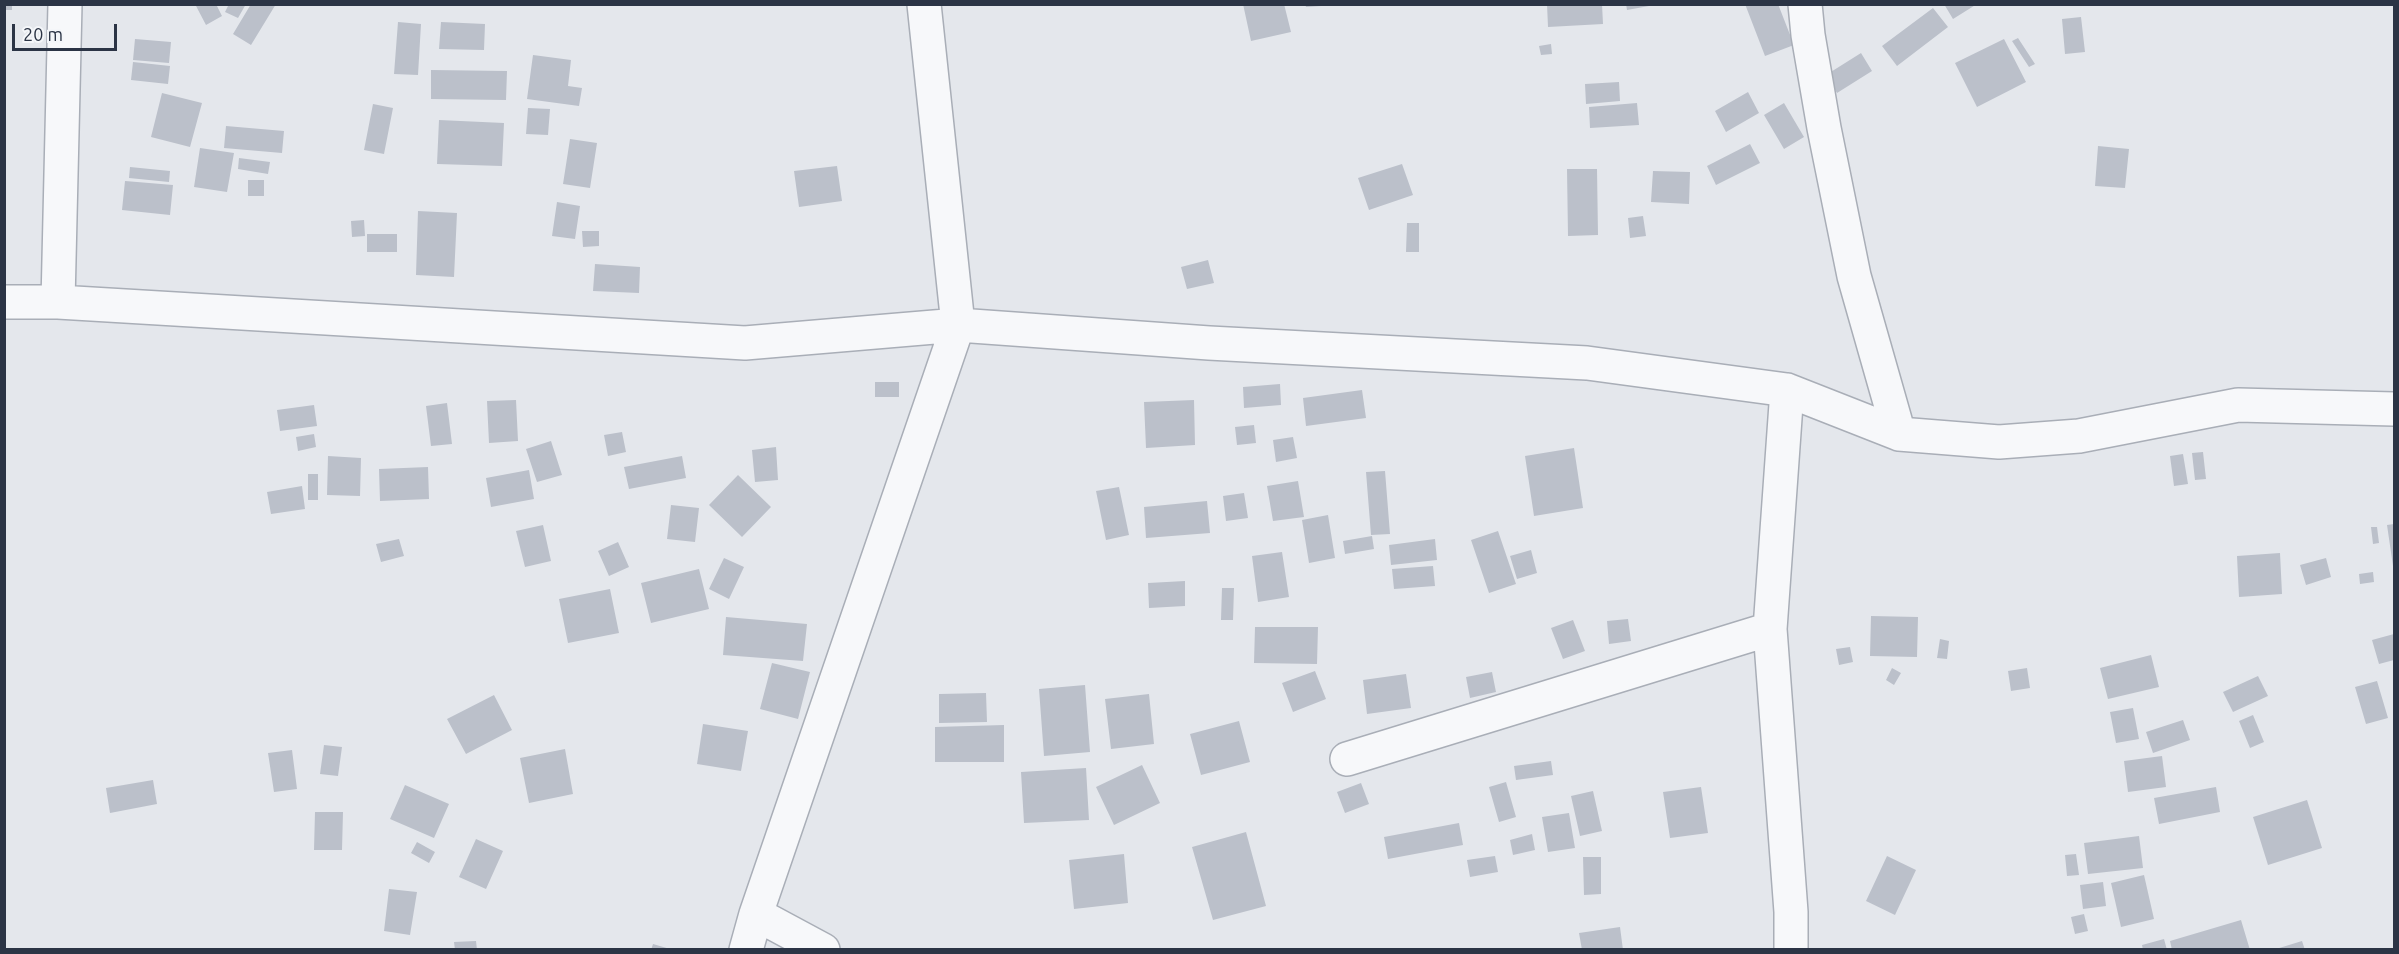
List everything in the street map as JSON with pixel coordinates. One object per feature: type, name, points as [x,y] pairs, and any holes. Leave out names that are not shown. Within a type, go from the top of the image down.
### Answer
[{"type":"street","points":[[58,302],[64,4]]},
{"type":"street","points":[[746,950],[756,914],[958,325],[924,4]]},
{"type":"street","points":[[1805,4],[1822,116],[1854,276],[1899,434]]},
{"type":"street","points":[[4,302],[58,302],[745,343],[958,325],[1209,343],[1587,363],[1787,390],[1899,434],[1999,442],[2079,436],[2238,405],[2394,410]]},
{"type":"street","points":[[1787,390],[1770,629],[1790,900],[1791,950]]},
{"type":"street","points":[[1347,759],[1770,629]]},
{"type":"street","points":[[756,914],[823,950]]},
{"type":"building","points":[[4,4],[12,4],[12,10],[4,10]]},
{"type":"building","points":[[195,4],[216,4],[222,16],[206,25]]},
{"type":"building","points":[[229,4],[246,4],[238,18],[225,12]]},
{"type":"building","points":[[251,4],[276,4],[251,45],[233,34]]},
{"type":"building","points":[[1243,4],[1284,4],[1291,32],[1251,41]]},
{"type":"building","points":[[1305,4],[1321,4],[1321,6],[1306,7]]},
{"type":"building","points":[[1547,4],[1602,4],[1603,24],[1548,27]]},
{"type":"building","points":[[1626,4],[1649,4],[1649,6],[1627,10]]},
{"type":"building","points":[[1745,4],[1778,4],[1794,45],[1765,56]]},
{"type":"building","points":[[1944,4],[1977,4],[1953,19]]},
{"type":"building","points":[[1933,8],[1948,27],[1897,66],[1882,46]]},
{"type":"building","points":[[2081,17],[2085,52],[2065,54],[2062,19]]},
{"type":"building","points":[[398,22],[421,24],[418,75],[394,74]]},
{"type":"building","points":[[441,22],[485,24],[484,50],[439,49]]},
{"type":"building","points":[[2018,38],[2035,64],[2029,67],[2012,41]]},
{"type":"building","points":[[135,39],[171,42],[169,63],[133,60]]},
{"type":"building","points":[[2004,39],[2026,82],[1977,107],[1955,63]]},
{"type":"building","points":[[1551,44],[1552,54],[1541,55],[1539,46]]},
{"type":"building","points":[[1861,53],[1872,71],[1837,93],[1826,75]]},
{"type":"building","points":[[533,55],[571,60],[568,86],[582,88],[579,106],[527,99]]},
{"type":"building","points":[[133,62],[170,66],[168,84],[131,80]]},
{"type":"building","points":[[431,70],[507,71],[506,100],[431,99]]},
{"type":"building","points":[[1619,82],[1620,101],[1586,104],[1585,84]]},
{"type":"building","points":[[1748,92],[1759,113],[1726,132],[1715,111]]},
{"type":"building","points":[[162,93],[202,103],[190,147],[151,137]]},
{"type":"building","points":[[1637,103],[1639,125],[1590,128],[1589,107]]},
{"type":"building","points":[[1784,103],[1804,137],[1784,149],[1764,115]]},
{"type":"building","points":[[373,104],[393,108],[384,154],[364,150]]},
{"type":"building","points":[[528,108],[550,109],[548,135],[526,134]]},
{"type":"building","points":[[439,120],[504,123],[502,166],[437,164]]},
{"type":"building","points":[[226,126],[284,131],[282,153],[224,148]]},
{"type":"building","points":[[570,139],[597,143],[590,188],[563,184]]},
{"type":"building","points":[[1750,144],[1760,163],[1716,185],[1707,166]]},
{"type":"building","points":[[2098,146],[2129,149],[2125,188],[2095,186]]},
{"type":"building","points":[[200,148],[234,153],[227,192],[194,187]]},
{"type":"building","points":[[239,158],[270,162],[268,174],[238,169]]},
{"type":"building","points":[[1402,164],[1413,195],[1369,210],[1358,178]]},
{"type":"building","points":[[837,166],[842,201],[799,207],[794,171]]},
{"type":"building","points":[[130,167],[170,171],[169,182],[129,178]]},
{"type":"building","points":[[1567,169],[1597,169],[1598,235],[1568,236]]},
{"type":"building","points":[[1653,171],[1690,172],[1689,204],[1651,202]]},
{"type":"building","points":[[248,180],[264,180],[264,196],[248,196]]},
{"type":"building","points":[[125,181],[173,185],[170,215],[122,210]]},
{"type":"building","points":[[557,202],[580,206],[575,239],[552,236]]},
{"type":"building","points":[[418,211],[457,213],[454,277],[416,275]]},
{"type":"building","points":[[1643,216],[1646,236],[1630,238],[1628,218]]},
{"type":"building","points":[[364,220],[365,236],[352,237],[351,221]]},
{"type":"building","points":[[1407,223],[1419,223],[1419,252],[1406,252]]},
{"type":"building","points":[[582,231],[599,231],[599,246],[583,247]]},
{"type":"building","points":[[367,234],[397,234],[397,252],[367,252]]},
{"type":"building","points":[[1208,260],[1214,283],[1187,289],[1181,267]]},
{"type":"building","points":[[595,264],[640,267],[639,293],[593,291]]},
{"type":"building","points":[[875,382],[899,382],[899,397],[875,397]]},
{"type":"building","points":[[1280,384],[1281,405],[1244,408],[1243,387]]},
{"type":"building","points":[[1362,390],[1366,418],[1306,426],[1303,398]]},
{"type":"building","points":[[516,400],[518,441],[489,443],[487,401]]},
{"type":"building","points":[[1194,400],[1195,445],[1146,448],[1144,402]]},
{"type":"building","points":[[447,403],[452,444],[431,446],[426,406]]},
{"type":"building","points":[[314,405],[317,426],[280,431],[277,410]]},
{"type":"building","points":[[1254,425],[1256,443],[1237,445],[1235,427]]},
{"type":"building","points":[[622,432],[626,452],[608,456],[604,435]]},
{"type":"building","points":[[314,434],[316,447],[298,451],[296,437]]},
{"type":"building","points":[[1293,437],[1297,458],[1276,462],[1273,440]]},
{"type":"building","points":[[551,441],[562,475],[537,482],[526,449]]},
{"type":"building","points":[[776,447],[778,480],[755,482],[752,450]]},
{"type":"building","points":[[1574,448],[1583,508],[1534,516],[1525,456]]},
{"type":"building","points":[[2203,452],[2206,479],[2195,480],[2192,453]]},
{"type":"building","points":[[2183,454],[2188,484],[2174,486],[2170,456]]},
{"type":"building","points":[[328,456],[361,458],[360,496],[327,495]]},
{"type":"building","points":[[682,456],[686,478],[629,489],[624,467]]},
{"type":"building","points":[[428,467],[429,499],[380,501],[379,469]]},
{"type":"building","points":[[529,470],[534,499],[491,507],[486,478]]},
{"type":"building","points":[[1385,471],[1390,534],[1371,535],[1366,472]]},
{"type":"building","points":[[308,474],[318,474],[318,500],[308,500]]},
{"type":"building","points":[[738,475],[771,507],[742,537],[709,505]]},
{"type":"building","points":[[1298,481],[1304,517],[1273,521],[1267,486]]},
{"type":"building","points":[[302,486],[305,509],[271,514],[267,492]]},
{"type":"building","points":[[1119,487],[1129,535],[1106,540],[1096,491]]},
{"type":"building","points":[[1244,493],[1248,518],[1226,521],[1223,496]]},
{"type":"building","points":[[1207,501],[1210,533],[1146,538],[1144,507]]},
{"type":"building","points":[[671,505],[699,508],[695,542],[667,539]]},
{"type":"building","points":[[1328,515],[1335,558],[1309,563],[1302,520]]},
{"type":"building","points":[[2394,524],[2394,566],[2393,566],[2387,525]]},
{"type":"building","points":[[543,525],[551,561],[525,567],[516,531]]},
{"type":"building","points":[[2371,527],[2377,527],[2379,543],[2373,544]]},
{"type":"building","points":[[1498,531],[1516,584],[1489,593],[1471,540]]},
{"type":"building","points":[[1372,536],[1374,549],[1345,554],[1343,541]]},
{"type":"building","points":[[399,539],[404,556],[381,562],[376,544]]},
{"type":"building","points":[[1435,539],[1437,560],[1391,565],[1389,545]]},
{"type":"building","points":[[618,542],[629,567],[609,576],[598,551]]},
{"type":"building","points":[[1531,550],[1537,573],[1517,579],[1510,556]]},
{"type":"building","points":[[1282,552],[1289,597],[1258,602],[1252,556]]},
{"type":"building","points":[[2280,553],[2282,594],[2239,597],[2237,556]]},
{"type":"building","points":[[724,558],[744,567],[729,599],[709,589]]},
{"type":"building","points":[[2326,558],[2331,577],[2306,585],[2300,565]]},
{"type":"building","points":[[1433,566],[1435,586],[1394,589],[1392,569]]},
{"type":"building","points":[[699,569],[709,609],[651,623],[641,583]]},
{"type":"building","points":[[2373,572],[2374,582],[2360,584],[2359,574]]},
{"type":"building","points":[[1185,581],[1185,606],[1149,608],[1148,583]]},
{"type":"building","points":[[1222,588],[1234,588],[1233,620],[1221,620]]},
{"type":"building","points":[[610,589],[619,633],[568,643],[559,599]]},
{"type":"building","points":[[1871,616],[1918,617],[1917,657],[1870,656]]},
{"type":"building","points":[[726,617],[807,624],[803,661],[723,655]]},
{"type":"building","points":[[1628,619],[1631,641],[1609,644],[1607,621]]},
{"type":"building","points":[[1573,620],[1585,651],[1563,659],[1551,628]]},
{"type":"building","points":[[1255,627],[1318,627],[1317,664],[1254,663]]},
{"type":"building","points":[[2394,634],[2394,660],[2379,664],[2372,640]]},
{"type":"building","points":[[1940,639],[1949,641],[1947,659],[1937,658]]},
{"type":"building","points":[[1850,647],[1853,662],[1839,665],[1836,649]]},
{"type":"building","points":[[2151,655],[2159,687],[2108,699],[2100,668]]},
{"type":"building","points":[[772,663],[810,672],[798,719],[760,709]]},
{"type":"building","points":[[1892,668],[1901,673],[1894,685],[1886,680]]},
{"type":"building","points":[[2027,668],[2030,688],[2011,691],[2008,671]]},
{"type":"building","points":[[1315,671],[1326,699],[1293,712],[1282,683]]},
{"type":"building","points":[[1492,672],[1496,692],[1470,698],[1466,677]]},
{"type":"building","points":[[1406,674],[1411,708],[1367,714],[1363,680]]},
{"type":"building","points":[[2258,676],[2268,696],[2233,712],[2223,692]]},
{"type":"building","points":[[2377,681],[2388,718],[2366,724],[2355,687]]},
{"type":"building","points":[[1085,685],[1090,752],[1044,756],[1039,689]]},
{"type":"building","points":[[986,693],[987,722],[939,723],[939,694]]},
{"type":"building","points":[[1149,694],[1154,744],[1111,749],[1105,699]]},
{"type":"building","points":[[494,695],[512,730],[466,754],[447,719]]},
{"type":"building","points":[[2133,708],[2139,739],[2116,743],[2110,712]]},
{"type":"building","points":[[2253,715],[2264,742],[2250,748],[2239,721]]},
{"type":"building","points":[[2183,720],[2190,740],[2153,753],[2146,732]]},
{"type":"building","points":[[1239,721],[1250,762],[1201,775],[1190,734]]},
{"type":"building","points":[[703,724],[748,731],[741,771],[697,764]]},
{"type":"building","points":[[1004,725],[1004,762],[935,762],[935,727]]},
{"type":"building","points":[[324,745],[342,747],[338,776],[320,774]]},
{"type":"building","points":[[565,749],[573,794],[529,803],[520,758]]},
{"type":"building","points":[[292,750],[297,789],[274,792],[268,753]]},
{"type":"building","points":[[2162,756],[2166,787],[2128,792],[2124,761]]},
{"type":"building","points":[[1551,761],[1553,775],[1516,780],[1514,766]]},
{"type":"building","points":[[1142,765],[1160,803],[1114,825],[1096,787]]},
{"type":"building","points":[[1086,768],[1089,820],[1024,823],[1021,772]]},
{"type":"building","points":[[153,780],[157,804],[110,813],[106,788]]},
{"type":"building","points":[[1506,782],[1516,817],[1499,822],[1489,787]]},
{"type":"building","points":[[1361,783],[1369,804],[1345,813],[1337,792]]},
{"type":"building","points":[[405,785],[449,804],[434,838],[390,819]]},
{"type":"building","points":[[1701,787],[1708,833],[1670,838],[1663,792]]},
{"type":"building","points":[[2216,787],[2220,812],[2159,824],[2154,798]]},
{"type":"building","points":[[1593,791],[1602,831],[1580,836],[1571,796]]},
{"type":"building","points":[[2307,800],[2322,848],[2268,865],[2253,817]]},
{"type":"building","points":[[315,812],[343,812],[342,850],[314,850]]},
{"type":"building","points":[[1569,813],[1575,848],[1548,852],[1542,817]]},
{"type":"building","points":[[1459,823],[1463,845],[1388,859],[1384,837]]},
{"type":"building","points":[[1246,832],[1266,906],[1213,920],[1192,847]]},
{"type":"building","points":[[1532,834],[1535,850],[1513,855],[1510,840]]},
{"type":"building","points":[[2139,836],[2143,868],[2088,874],[2084,843]]},
{"type":"building","points":[[476,839],[503,851],[486,889],[459,877]]},
{"type":"building","points":[[417,842],[435,852],[429,863],[411,853]]},
{"type":"building","points":[[1124,854],[1128,903],[1074,909],[1069,860]]},
{"type":"building","points":[[2076,854],[2079,875],[2067,876],[2065,855]]},
{"type":"building","points":[[1495,856],[1498,872],[1470,877],[1467,860]]},
{"type":"building","points":[[1887,856],[1916,870],[1895,915],[1866,901]]},
{"type":"building","points":[[1583,857],[1601,857],[1601,894],[1584,895]]},
{"type":"building","points":[[2144,875],[2154,919],[2121,927],[2111,883]]},
{"type":"building","points":[[2103,882],[2106,906],[2083,909],[2080,885]]},
{"type":"building","points":[[389,889],[417,892],[410,935],[384,931]]},
{"type":"building","points":[[2084,914],[2088,931],[2075,934],[2071,917]]},
{"type":"building","points":[[2241,920],[2250,950],[2172,950],[2170,941]]},
{"type":"building","points":[[1620,927],[1623,950],[1582,950],[1579,933]]},
{"type":"building","points":[[2164,939],[2167,950],[2143,950],[2142,945]]},
{"type":"building","points":[[476,941],[477,950],[455,950],[454,942]]},
{"type":"building","points":[[2302,941],[2305,950],[2276,950],[2276,949]]},
{"type":"building","points":[[653,944],[670,949],[670,950],[651,950]]}]
